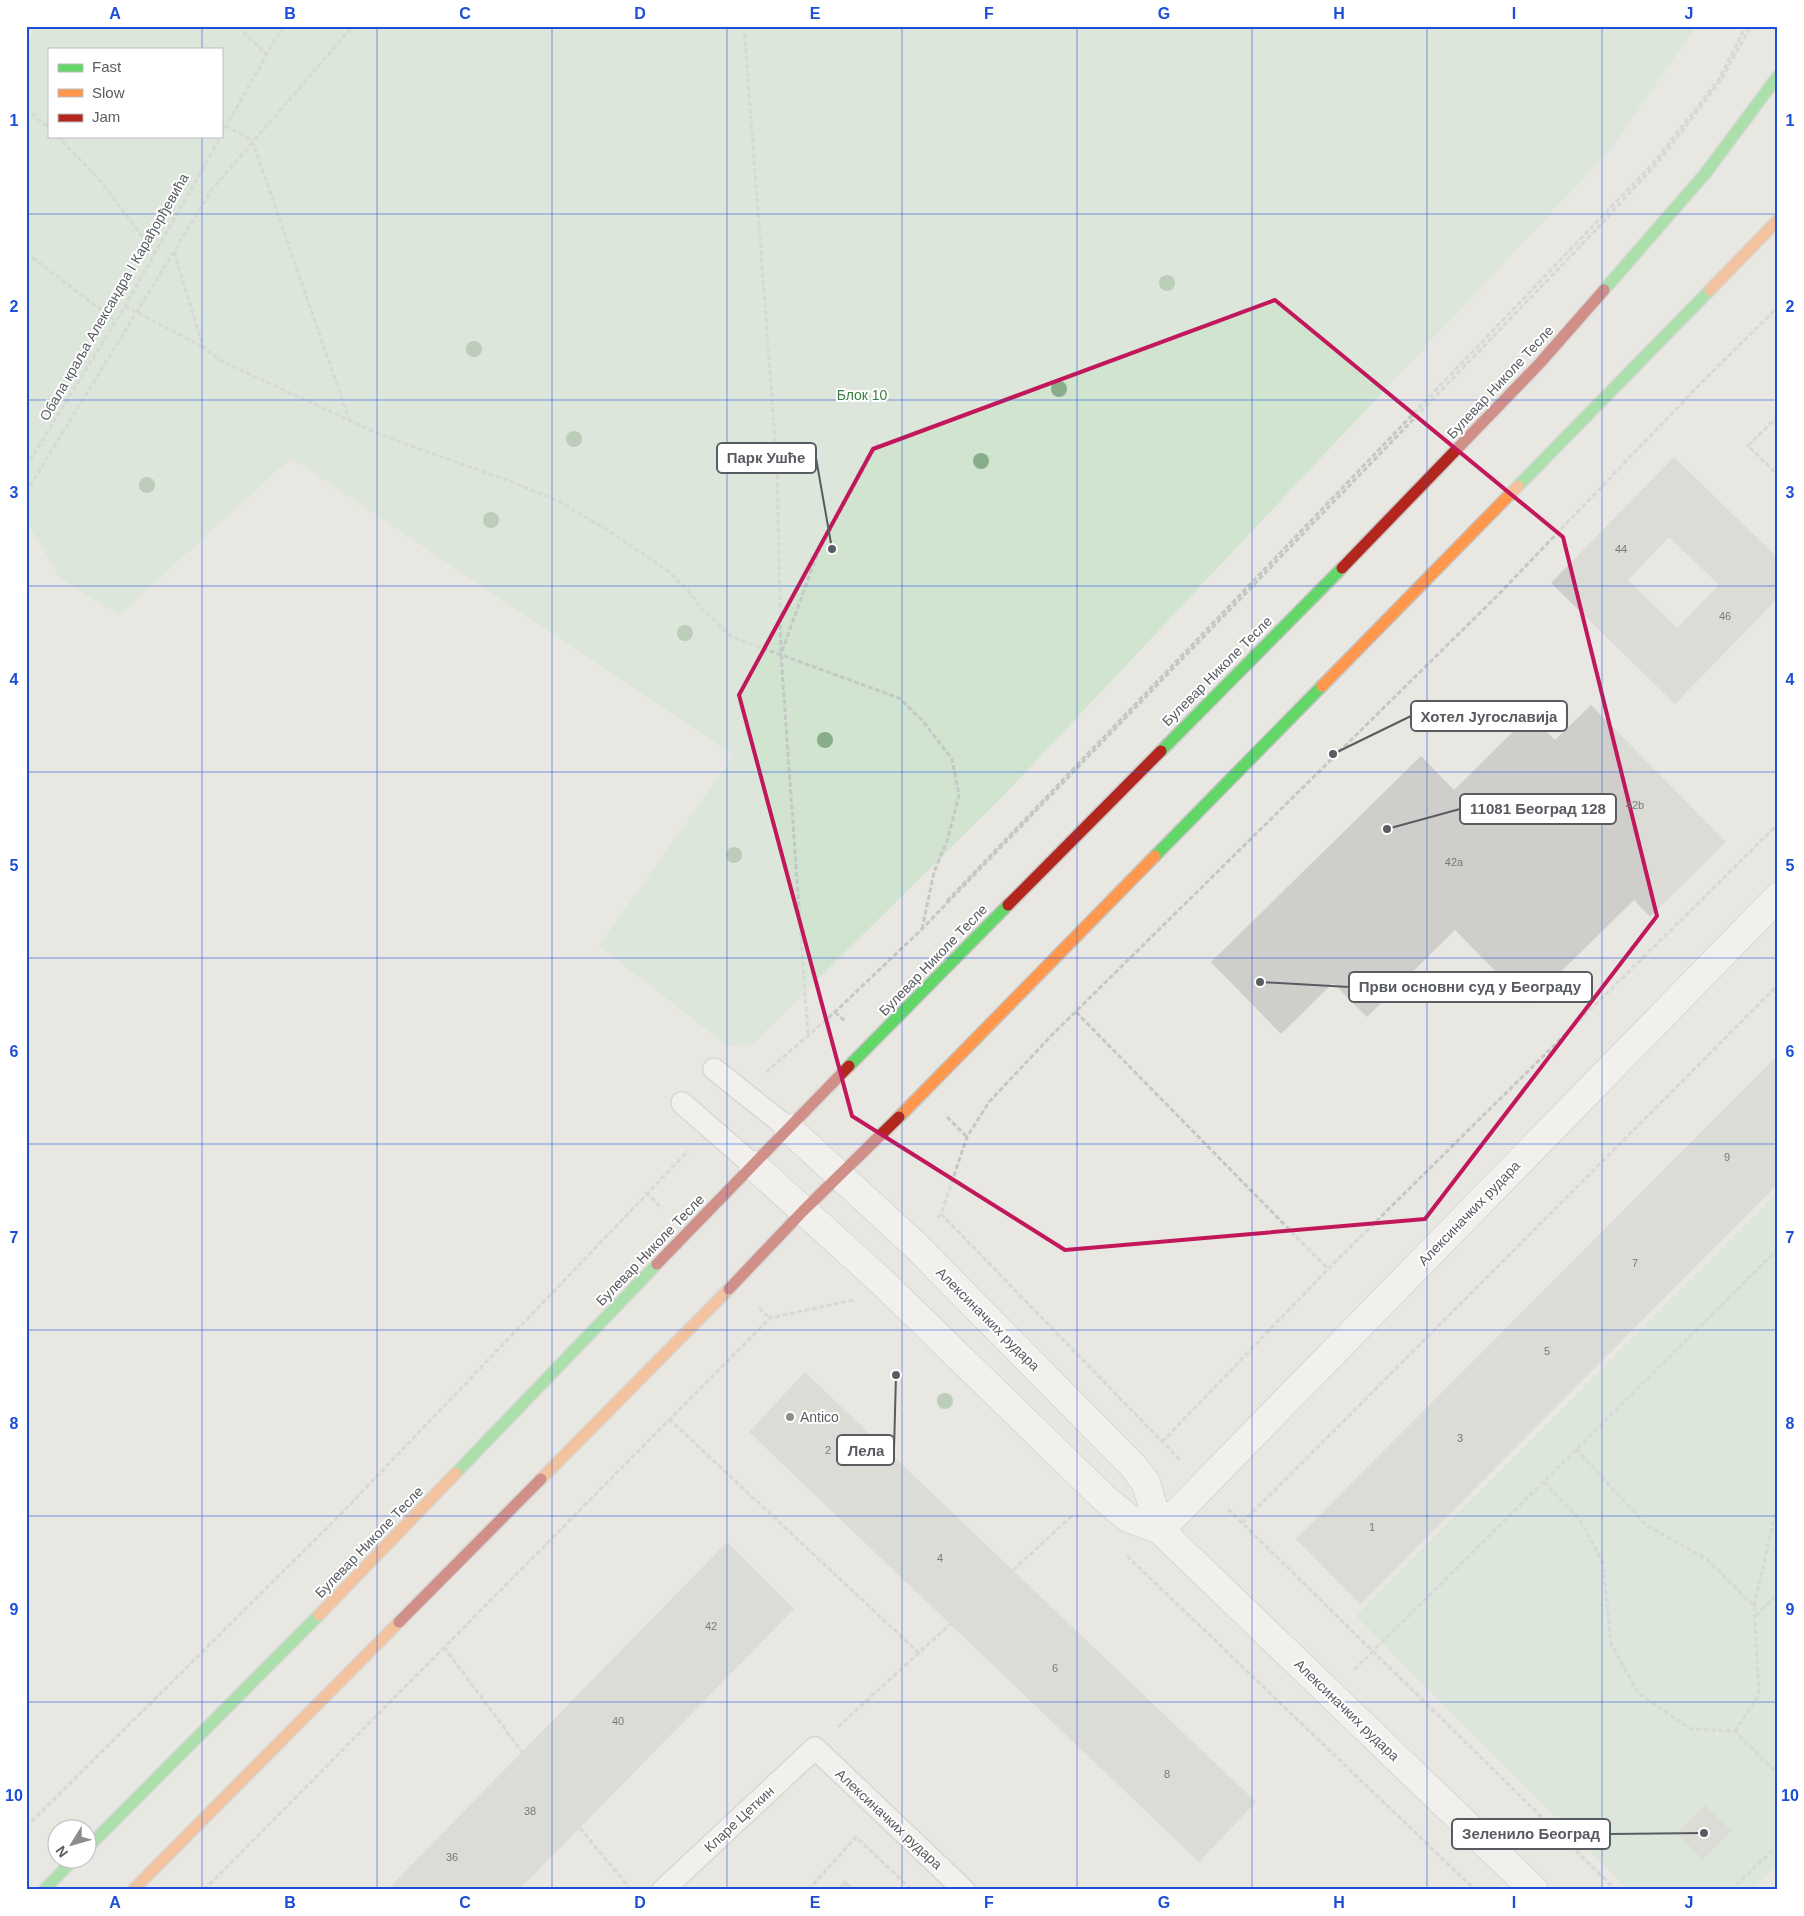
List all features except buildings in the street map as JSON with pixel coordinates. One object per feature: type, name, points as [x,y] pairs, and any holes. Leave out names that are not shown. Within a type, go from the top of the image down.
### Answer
[{"type":"main road","name":"Булевар Николе Тесле","points":[[98,1836],[324,1610],[788,1128],[1415,494],[1540,363],[1704,175],[1778,76]]},
{"type":"main road","points":[[133,1890],[734,1284],[803,1211],[923,1093],[1778,220]]},
{"type":"main road","points":[[44,1890],[65,1868]]},
{"type":"street","name":"Алексиначких рудара","points":[[1160,1530],[1778,897]]},
{"type":"street","name":"Алексиначких рудара","points":[[788,1128],[914,1244],[1134,1467],[1146,1483],[1160,1530]]},
{"type":"street","name":"Алексиначких рудара","points":[[753,1165],[880,1280],[1104,1498],[1128,1518],[1160,1530],[1534,1890]]},
{"type":"lane","points":[[714,1069],[788,1128]]},
{"type":"lane","points":[[682,1103],[753,1165]]},
{"type":"lane","name":"Кларе Цеткин","points":[[663,1890],[815,1748]]},
{"type":"lane","name":"Алексиначких рудара","points":[[815,1748],[964,1890]]},
{"type":"path","points":[[238,26],[267,55]]},
{"type":"path","name":"Обала краља Александра I Карађорђевића","points":[[222,134],[283,26]]},
{"type":"path","points":[[26,492],[138,313],[213,188],[252,140],[352,26]]},
{"type":"path","points":[[744,26],[777,465],[781,655],[808,1035]]},
{"type":"path","points":[[923,928],[1079,761],[1377,454],[1656,160],[1719,79],[1746,26]]},
{"type":"path","points":[[744,1092],[835,1012],[923,928],[1592,234],[1659,161],[1721,80],[1751,26]]},
{"type":"path","points":[[26,109],[48,127]]},
{"type":"path","points":[[226,126],[252,140],[349,420]]},
{"type":"path","points":[[59,138],[98,178],[155,253]]},
{"type":"path","name":"Обала краља Александра I Карађорђевића","points":[[26,467],[125,306],[220,138]]},
{"type":"path","points":[[174,252],[203,347]]},
{"type":"path","points":[[26,253],[116,321]]},
{"type":"path","points":[[125,306],[203,347],[221,361],[381,435],[512,482],[558,501],[606,529],[668,571],[687,589],[702,609],[732,637],[899,698],[922,720],[952,759],[959,795],[947,842],[934,872],[923,928]]},
{"type":"path","points":[[914,1244],[941,1214],[967,1137],[988,1102],[1076,1012],[1498,595],[1703,381],[1778,308]]},
{"type":"path","points":[[1778,416],[1748,446],[1778,475]]},
{"type":"path","points":[[781,655],[818,552],[878,444]]},
{"type":"path","points":[[1162,1442],[1328,1268],[1778,824]]},
{"type":"path","points":[[1242,1523],[1778,985]]},
{"type":"path","points":[[1076,1012],[1328,1268]]},
{"type":"path","points":[[26,1827],[334,1521],[639,1200],[711,1128]]},
{"type":"path","points":[[941,1214],[1204,1485],[1616,1890]]},
{"type":"path","points":[[1331,1694],[1778,1249]]},
{"type":"path","points":[[204,1890],[770,1318],[850,1302],[880,1280]]},
{"type":"path","points":[[850,1302],[858,1306]]},
{"type":"path","points":[[669,1419],[919,1653]]},
{"type":"path","points":[[1576,1449],[1646,1525],[1708,1560],[1754,1606]]},
{"type":"path","points":[[1544,1482],[1580,1520],[1603,1563],[1610,1644],[1638,1693],[1691,1729],[1735,1731],[1778,1774]]},
{"type":"path","points":[[1735,1731],[1759,1695],[1754,1606],[1778,1502]]},
{"type":"path","points":[[1013,1570],[1079,1510]]},
{"type":"path","points":[[1122,1551],[1475,1890]]},
{"type":"path","points":[[1756,1616],[1778,1593]]},
{"type":"path","points":[[815,1748],[950,1624]]},
{"type":"path","points":[[444,1647],[522,1752]]},
{"type":"path","points":[[580,1828],[631,1890]]},
{"type":"path","points":[[808,1890],[856,1837],[912,1890]]},
{"type":"path","points":[[1731,1890],[1778,1845]]},
{"type":"highlighted area","points":[[1275,300],[1563,537],[1657,916],[1425,1219],[1065,1250],[852,1116],[739,695],[873,449]]},
{"type":"green space","name":"Блок 10","points":[[36,26],[1696,26],[1611,149],[1006,793],[752,1044],[728,1046],[599,946],[734,755],[291,458],[119,615],[59,577],[26,520],[26,45]]},
{"type":"green space","points":[[1778,1192],[1778,1864],[1752,1890],[1629,1890],[1356,1616]]},
{"type":"traffic: fast","points":[[1604,290],[1704,175],[1778,76]]},
{"type":"traffic: fast","points":[[1518,486],[1710,290]]},
{"type":"traffic: fast","points":[[1161,751],[1342,568]]},
{"type":"traffic: fast","points":[[1155,856],[1322,686]]},
{"type":"traffic: fast","points":[[849,1066],[1008,905]]},
{"type":"traffic: fast","points":[[456,1473],[657,1264]]},
{"type":"traffic: fast","points":[[98,1837],[319,1615]]},
{"type":"traffic: fast","points":[[44,1890],[65,1868]]},
{"type":"traffic: slow","points":[[1710,290],[1778,220]]},
{"type":"traffic: slow","points":[[1322,686],[1518,486]]},
{"type":"traffic: slow","points":[[899,1117],[1155,856]]},
{"type":"traffic: slow","points":[[541,1479],[729,1289]]},
{"type":"traffic: slow","points":[[319,1615],[456,1473]]},
{"type":"traffic: slow","points":[[133,1890],[399,1622]]},
{"type":"traffic: jam","points":[[1342,568],[1540,363],[1604,290]]},
{"type":"traffic: jam","points":[[1008,905],[1161,751]]},
{"type":"traffic: jam","points":[[657,1264],[849,1066]]},
{"type":"traffic: jam","points":[[729,1289],[803,1211],[899,1117]]},
{"type":"traffic: jam","points":[[399,1622],[541,1479]]},
{"type":"place","name":"Парк Ушће","points":[[832,549]]},
{"type":"place","name":"Хотел Југославија","points":[[1333,754]]},
{"type":"place","name":"11081 Београд 128","points":[[1387,829]]},
{"type":"place","name":"Први основни суд у Београду","points":[[1260,982]]},
{"type":"place","name":"Лела","points":[[896,1375]]},
{"type":"place","name":"Antico","points":[[790,1417]]},
{"type":"place","name":"Зеленило Београд","points":[[1704,1833]]}]
